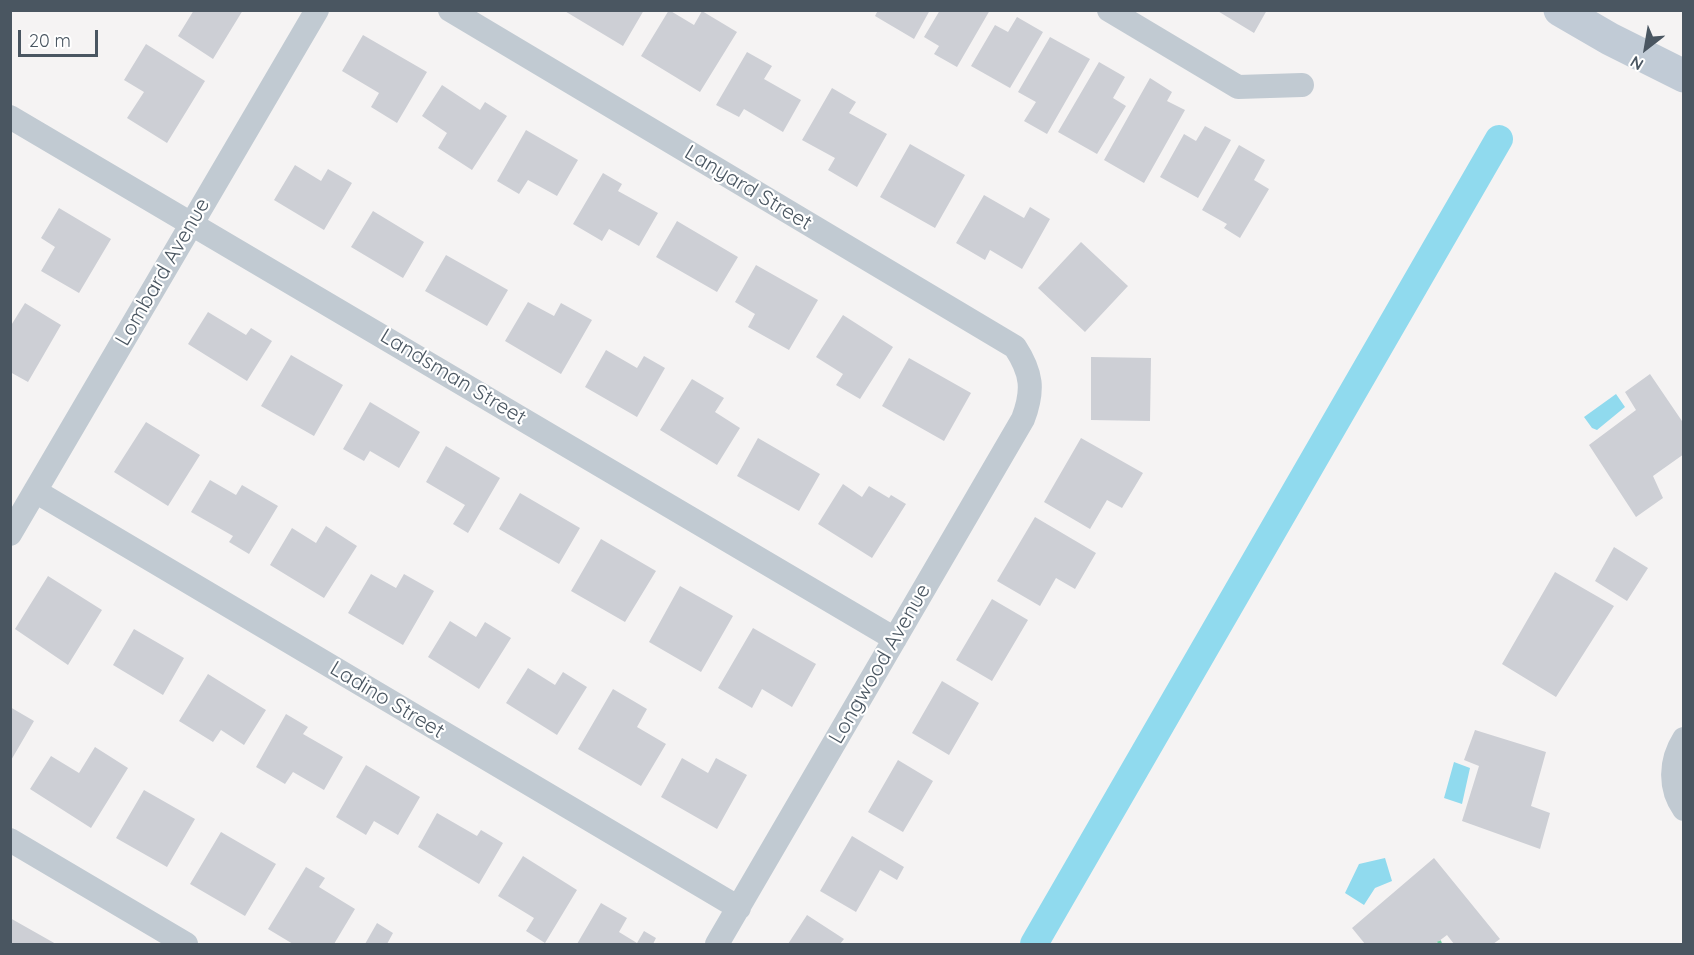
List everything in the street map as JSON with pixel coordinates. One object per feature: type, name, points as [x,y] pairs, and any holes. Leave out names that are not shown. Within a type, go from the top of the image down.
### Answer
[{"type":"street","name":"Lombard Avenue","points":[[10,534],[317,10]]},
{"type":"street","name":"Lanyard Street","points":[[450,10],[1015,347],[1025,363],[1030,380]]},
{"type":"street","points":[[1109,10],[1238,87],[1302,85]]},
{"type":"street","points":[[1560,10],[1683,76]]},
{"type":"street","name":"Landsman Street","points":[[10,117],[192,222],[895,639]]},
{"type":"street","name":"Longwood Avenue","points":[[717,945],[1023,419],[1030,401],[1030,380]]},
{"type":"street","name":"Ladino Street","points":[[35,491],[739,908]]},
{"type":"street","points":[[1683,739],[1673,763],[1674,788],[1683,809]]},
{"type":"street","points":[[10,840],[186,945]]},
{"type":"water","points":[[1616,394],[1625,407],[1597,430],[1592,428],[1584,417]]},
{"type":"water","points":[[1454,762],[1470,768],[1462,804],[1444,798]]},
{"type":"water","points":[[1385,858],[1392,881],[1375,888],[1364,905],[1345,893],[1359,864]]},
{"type":"building","points":[[194,10],[243,10],[213,59],[178,36]]},
{"type":"building","points":[[563,10],[644,10],[623,46]]},
{"type":"building","points":[[669,10],[694,25],[702,11],[737,32],[700,92],[641,56]]},
{"type":"building","points":[[878,10],[930,10],[914,39],[875,16]]},
{"type":"building","points":[[940,10],[990,10],[957,67],[934,54],[939,46],[924,37]]},
{"type":"building","points":[[1216,10],[1267,10],[1254,33]]},
{"type":"building","points":[[1017,17],[1043,32],[1010,88],[971,66],[995,25],[1008,32]]},
{"type":"building","points":[[363,35],[427,72],[397,123],[371,107],[379,93],[342,71]]},
{"type":"building","points":[[1050,37],[1090,59],[1047,134],[1024,121],[1036,102],[1018,92]]},
{"type":"building","points":[[146,44],[205,81],[167,143],[127,118],[144,92],[124,80]]},
{"type":"building","points":[[747,52],[772,66],[764,79],[801,100],[783,132],[744,109],[739,117],[716,105]]},
{"type":"building","points":[[1099,62],[1125,77],[1113,98],[1126,106],[1097,154],[1058,132]]},
{"type":"building","points":[[1150,78],[1172,92],[1167,101],[1185,110],[1144,183],[1104,160]]},
{"type":"building","points":[[442,85],[480,110],[485,102],[507,116],[472,170],[438,148],[447,133],[422,116]]},
{"type":"building","points":[[832,88],[856,102],[849,113],[887,134],[857,187],[828,170],[835,158],[802,140]]},
{"type":"building","points":[[1205,126],[1231,140],[1198,198],[1160,177],[1184,134],[1196,141]]},
{"type":"building","points":[[526,130],[578,160],[557,196],[528,180],[519,194],[497,181]]},
{"type":"building","points":[[910,144],[965,175],[935,228],[880,197]]},
{"type":"building","points":[[1239,145],[1265,160],[1254,180],[1269,189],[1240,238],[1224,228],[1227,224],[1202,210]]},
{"type":"building","points":[[295,165],[321,181],[328,169],[352,183],[324,230],[274,200]]},
{"type":"building","points":[[603,173],[622,184],[618,191],[658,213],[639,246],[609,229],[602,241],[573,224]]},
{"type":"building","points":[[984,195],[1024,218],[1030,207],[1050,219],[1022,269],[990,250],[985,260],[956,243]]},
{"type":"building","points":[[59,208],[111,239],[79,293],[41,271],[55,247],[41,238]]},
{"type":"building","points":[[373,211],[424,242],[403,278],[351,247]]},
{"type":"building","points":[[677,221],[738,257],[717,292],[656,257]]},
{"type":"building","points":[[1081,242],[1128,286],[1085,332],[1038,288]]},
{"type":"building","points":[[446,255],[508,290],[487,326],[425,291]]},
{"type":"building","points":[[756,265],[818,300],[789,350],[748,327],[755,314],[735,302]]},
{"type":"building","points":[[528,302],[554,316],[561,303],[592,320],[561,374],[505,341]]},
{"type":"building","points":[[25,303],[61,325],[28,382],[10,372],[10,327]]},
{"type":"building","points":[[208,312],[246,335],[251,328],[272,341],[247,381],[188,344]]},
{"type":"building","points":[[843,315],[893,347],[860,399],[836,385],[843,374],[816,357]]},
{"type":"building","points":[[606,350],[637,368],[644,356],[665,368],[637,417],[585,387]]},
{"type":"building","points":[[291,355],[343,385],[314,436],[261,406]]},
{"type":"building","points":[[1091,357],[1151,358],[1150,421],[1091,420]]},
{"type":"building","points":[[909,358],[971,393],[944,441],[882,406]]},
{"type":"building","points":[[1650,374],[1684,424],[1684,454],[1653,476],[1663,498],[1636,517],[1589,445],[1636,410],[1625,392]]},
{"type":"building","points":[[692,379],[724,398],[715,412],[740,428],[717,465],[660,430]]},
{"type":"building","points":[[370,402],[420,432],[399,468],[370,451],[364,461],[343,449]]},
{"type":"building","points":[[146,422],[200,455],[168,506],[114,472]]},
{"type":"building","points":[[758,438],[820,474],[799,511],[737,476]]},
{"type":"building","points":[[1081,438],[1143,473],[1122,508],[1107,500],[1090,529],[1044,502]]},
{"type":"building","points":[[446,446],[500,478],[468,533],[453,524],[465,505],[426,482]]},
{"type":"building","points":[[210,480],[236,495],[242,485],[278,506],[249,554],[229,542],[233,536],[191,512]]},
{"type":"building","points":[[843,484],[862,497],[869,486],[889,498],[891,495],[906,504],[872,558],[818,524]]},
{"type":"building","points":[[520,493],[580,528],[559,564],[499,529]]},
{"type":"building","points":[[1035,517],[1096,553],[1075,589],[1056,578],[1040,606],[997,581]]},
{"type":"building","points":[[326,526],[357,546],[324,598],[270,565],[292,528],[316,543]]},
{"type":"building","points":[[601,539],[656,571],[625,622],[571,591]]},
{"type":"building","points":[[1614,547],[1648,568],[1627,601],[1595,581]]},
{"type":"building","points":[[1555,572],[1614,606],[1556,697],[1502,664]]},
{"type":"building","points":[[371,574],[396,588],[404,574],[434,591],[403,645],[348,613]]},
{"type":"building","points":[[48,576],[102,610],[68,665],[15,629]]},
{"type":"building","points":[[680,586],[733,616],[701,672],[649,642]]},
{"type":"building","points":[[992,599],[1028,620],[992,681],[956,660]]},
{"type":"building","points":[[450,621],[476,637],[485,622],[511,638],[479,689],[428,657]]},
{"type":"building","points":[[753,628],[816,664],[792,707],[762,689],[752,708],[718,688]]},
{"type":"building","points":[[134,629],[184,658],[163,695],[113,665]]},
{"type":"building","points":[[528,668],[555,685],[563,672],[587,687],[557,735],[506,703]]},
{"type":"building","points":[[208,674],[266,710],[244,745],[221,730],[213,742],[179,721]]},
{"type":"building","points":[[942,681],[979,703],[949,755],[912,733]]},
{"type":"building","points":[[613,689],[647,709],[637,727],[666,744],[641,786],[578,749]]},
{"type":"building","points":[[10,707],[34,721],[10,762]]},
{"type":"building","points":[[286,714],[308,727],[303,734],[343,757],[324,790],[293,772],[285,784],[256,767]]},
{"type":"building","points":[[1475,730],[1546,752],[1531,806],[1550,813],[1540,849],[1462,821],[1479,766],[1464,760]]},
{"type":"building","points":[[95,747],[128,768],[91,828],[30,789],[51,756],[79,773]]},
{"type":"building","points":[[682,758],[708,773],[716,758],[747,775],[717,829],[661,797]]},
{"type":"building","points":[[898,760],[933,781],[903,832],[868,812]]},
{"type":"building","points":[[366,765],[420,797],[398,835],[374,821],[366,835],[336,817]]},
{"type":"building","points":[[144,790],[195,819],[167,867],[116,838]]},
{"type":"building","points":[[437,813],[477,836],[481,830],[503,843],[479,884],[418,847]]},
{"type":"building","points":[[221,832],[276,864],[245,916],[190,884]]},
{"type":"building","points":[[852,836],[904,867],[897,880],[880,870],[856,912],[820,891]]},
{"type":"building","points":[[523,856],[577,890],[545,943],[526,931],[534,918],[498,896]]},
{"type":"building","points":[[1434,858],[1500,939],[1493,944],[1454,944],[1447,935],[1435,944],[1365,944],[1352,928]]},
{"type":"building","points":[[306,867],[325,878],[319,887],[355,909],[334,944],[293,944],[268,929]]},
{"type":"building","points":[[601,903],[627,918],[619,932],[637,943],[644,931],[656,938],[653,944],[577,944]]},
{"type":"building","points":[[807,915],[844,939],[840,944],[788,944]]},
{"type":"building","points":[[10,918],[56,944],[10,944]]},
{"type":"building","points":[[377,923],[393,933],[387,944],[365,944]]},
{"type":"waterway","points":[[1034,944],[1499,139]]}]
